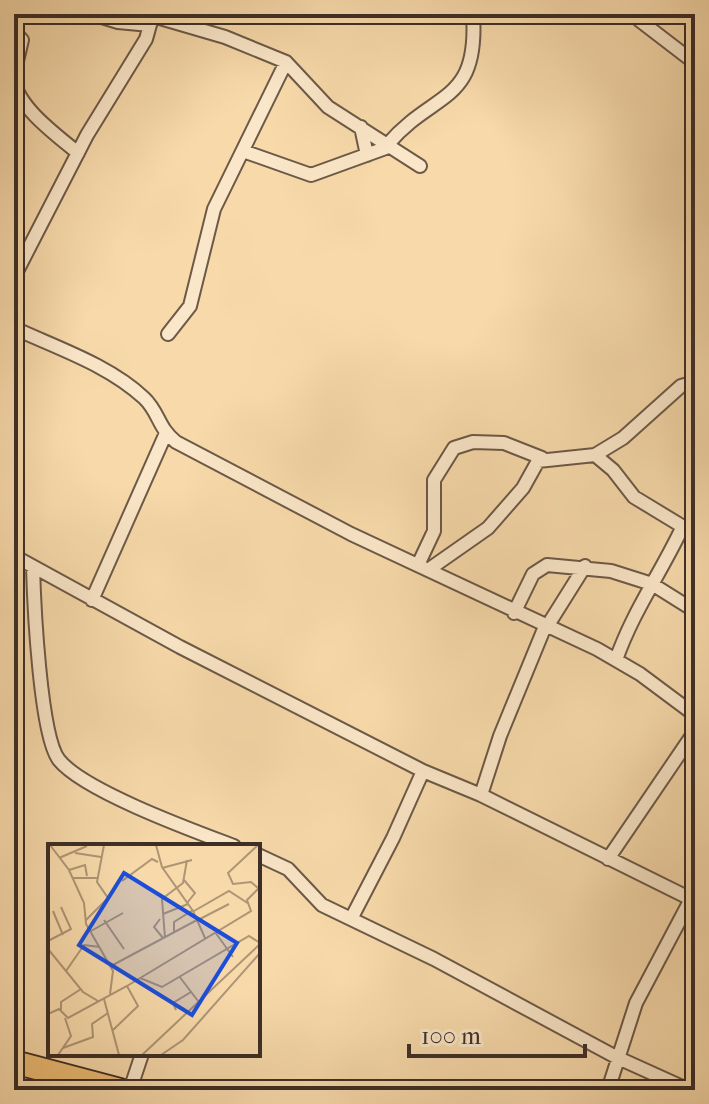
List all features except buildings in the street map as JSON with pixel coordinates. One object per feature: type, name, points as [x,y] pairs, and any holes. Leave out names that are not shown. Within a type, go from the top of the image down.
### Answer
[{"type":"highway","points":[[14,1062],[120,1090]]},
{"type":"street","points":[[92,14],[118,22],[152,18],[225,37],[286,62],[328,107],[420,166]]},
{"type":"street","points":[[243,151],[311,175],[389,145],[407,122],[444,100],[465,79],[473,45],[473,14]]},
{"type":"street","points":[[14,277],[78,153],[146,39],[152,18]]},
{"type":"street","points":[[639,20],[695,63]]},
{"type":"street","points":[[14,31],[22,40],[14,74]]},
{"type":"street","points":[[168,334],[190,306],[214,209],[286,62]]},
{"type":"street","points":[[14,80],[15,89],[28,105],[78,153]]},
{"type":"street","points":[[361,127],[367,155]]},
{"type":"street","points":[[14,328],[122,382],[145,399],[166,433],[351,534],[616,660],[695,715]]},
{"type":"street","points":[[423,567],[434,531],[434,480],[454,448],[473,442],[504,443],[542,458],[595,455],[623,438],[681,386],[695,382]]},
{"type":"street","points":[[92,600],[166,433]]},
{"type":"street","points":[[595,455],[620,478],[634,497],[695,534]]},
{"type":"street","points":[[423,567],[488,528],[542,458]]},
{"type":"street","points":[[616,660],[632,616],[683,526]]},
{"type":"street","points":[[14,556],[92,600],[423,771],[481,795],[693,900],[649,972],[616,1057],[608,1090]]},
{"type":"street","points":[[514,613],[539,567],[585,566],[652,584],[695,611]]},
{"type":"street","points":[[481,795],[500,736],[547,625],[585,566]]},
{"type":"street","points":[[33,567],[39,669],[59,760],[84,781],[226,844]]},
{"type":"street","points":[[608,859],[695,731]]},
{"type":"street","points":[[351,919],[423,771]]},
{"type":"street","points":[[260,856],[288,869],[317,901],[616,1057],[689,1090]]},
{"type":"street","points":[[130,1090],[141,1056]]}]
